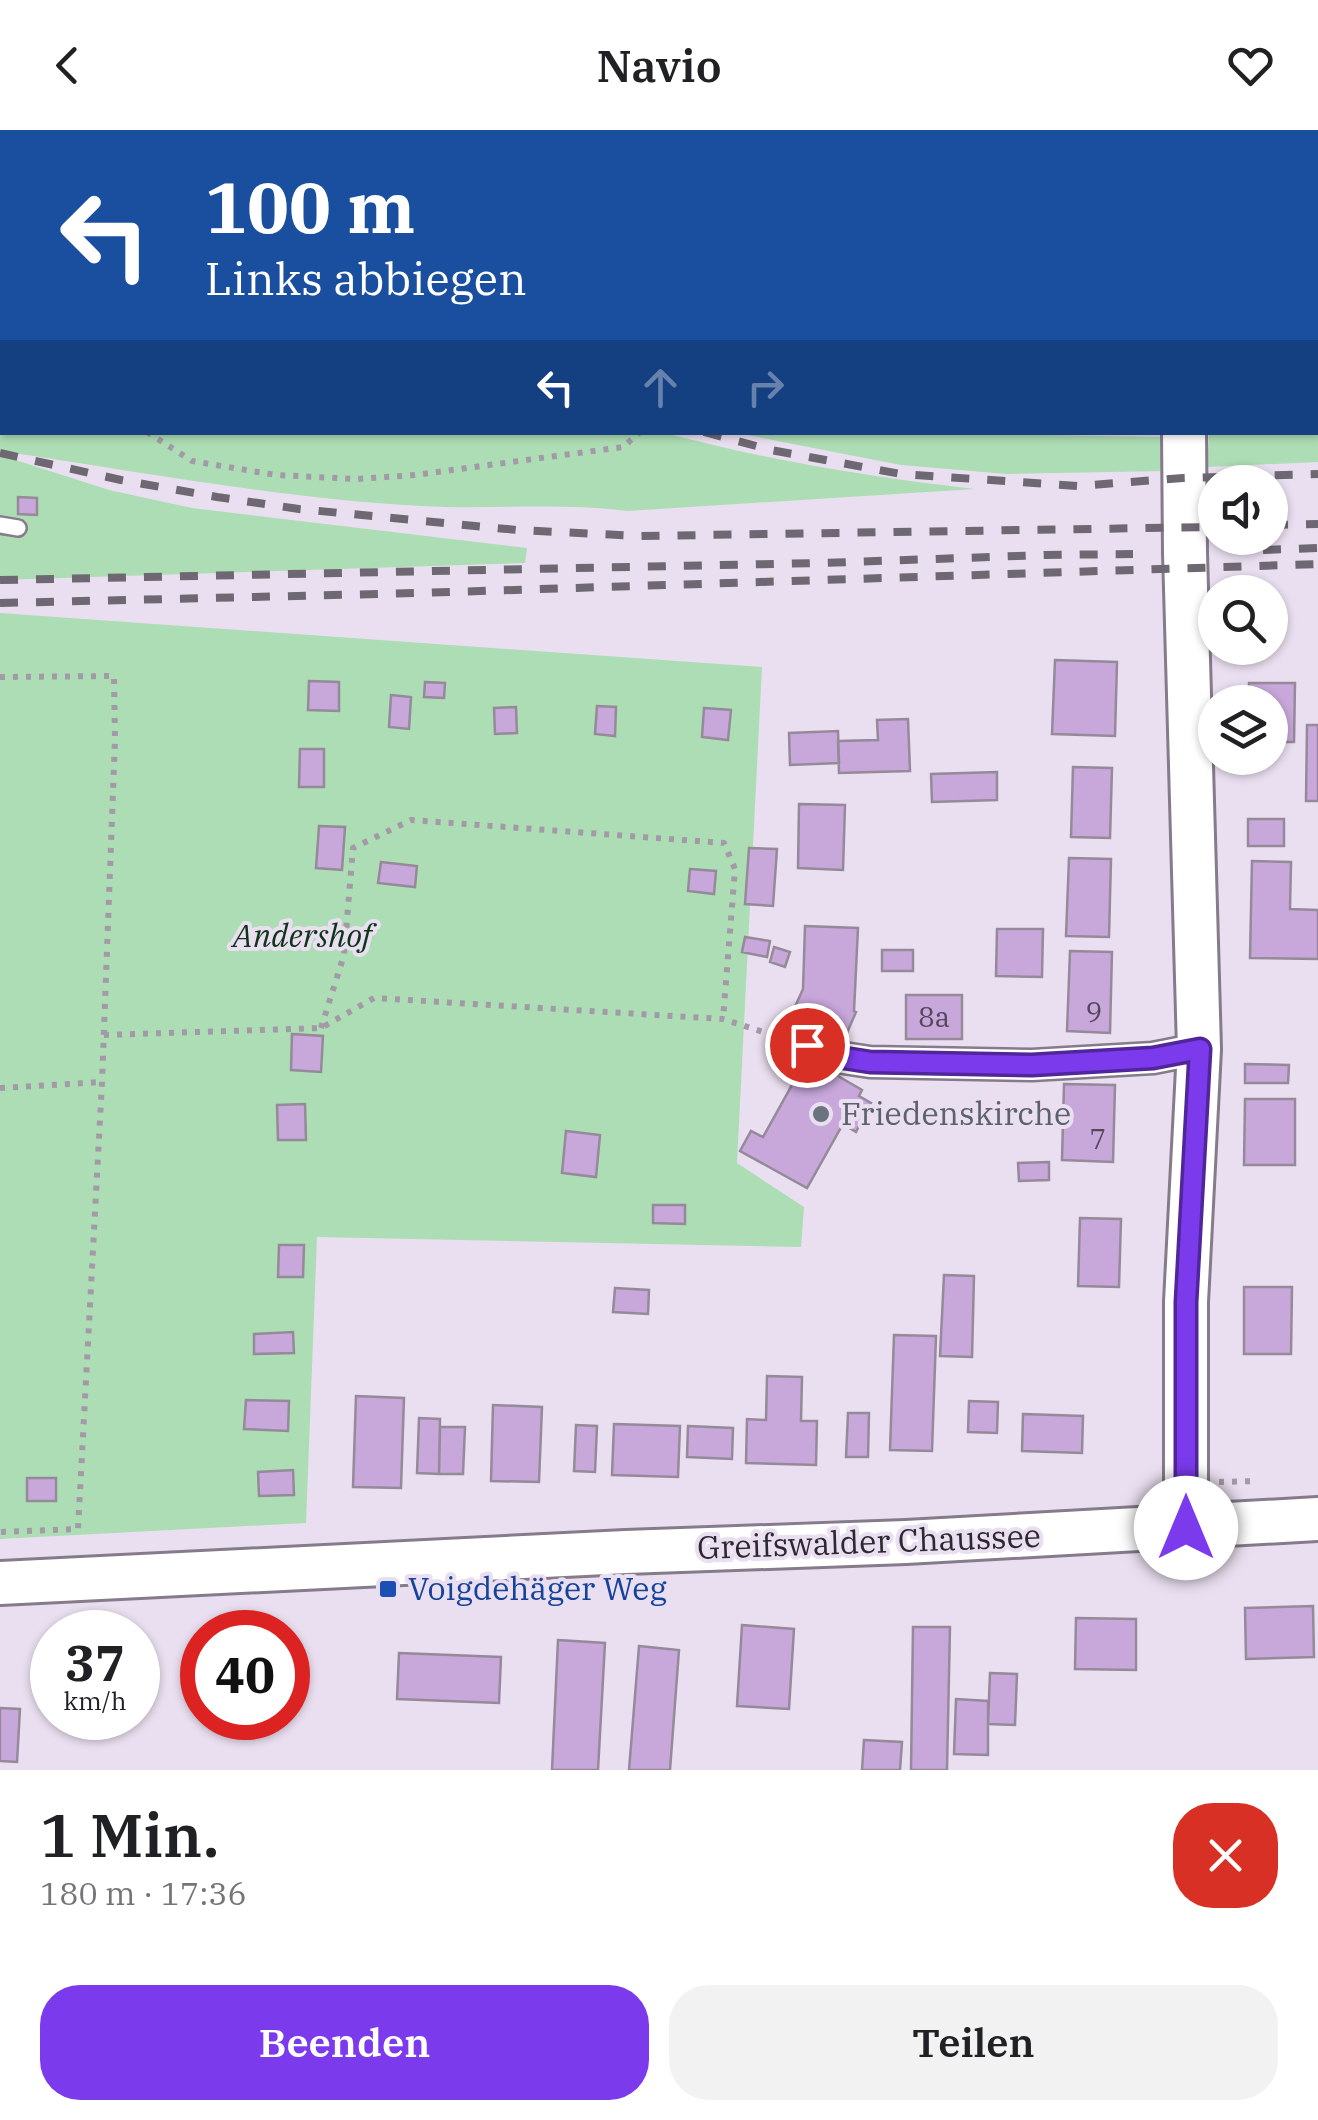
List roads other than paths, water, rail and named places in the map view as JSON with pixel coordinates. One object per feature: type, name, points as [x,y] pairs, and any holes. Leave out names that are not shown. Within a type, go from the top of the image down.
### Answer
[{"type":"main road","points":[[1184,435],[1200,1049],[1186,1302],[1186,1528]]},
{"type":"main road","name":"Greifswalder Chaussee","points":[[0,1583],[924,1541],[1318,1518]]},
{"type":"street","points":[[807,1045],[838,1057],[870,1062],[1032,1065],[1153,1058],[1200,1049]]},
{"type":"lane","points":[[0,525],[18,528]]},
{"type":"railway","points":[[715,435],[771,450],[901,474],[1078,486],[1318,474]]},
{"type":"railway","points":[[0,453],[217,497],[517,530],[641,536],[1198,527]]},
{"type":"railway","points":[[1288,525],[1318,524]]},
{"type":"railway","points":[[1288,549],[1318,548]]},
{"type":"railway","points":[[0,580],[1133,554]]},
{"type":"railway","points":[[0,603],[1318,564]]},
{"type":"place","name":"Friedenskirche","points":[[821,1114]]},
{"type":"place","name":"Voigdehäger Weg","points":[[388,1589]]},
{"type":"park label","name":"Andershof","points":[[302,936]]}]
